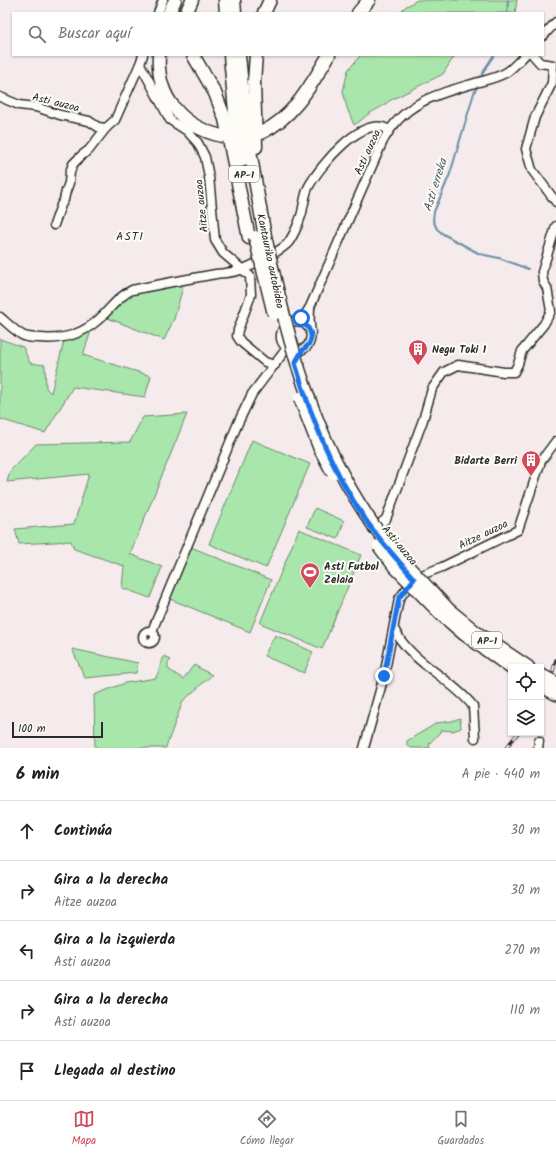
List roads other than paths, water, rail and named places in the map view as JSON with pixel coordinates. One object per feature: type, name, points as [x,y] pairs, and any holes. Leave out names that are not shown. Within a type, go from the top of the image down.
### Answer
[{"type":"highway","points":[[170,12],[175,0]]},
{"type":"highway","points":[[186,12],[192,0]]},
{"type":"highway","points":[[225,0],[226,12]]},
{"type":"highway","points":[[234,0],[235,12]]},
{"type":"highway","points":[[264,12],[270,0]]},
{"type":"highway","points":[[359,12],[369,0]]},
{"type":"highway","points":[[159,56],[160,76],[165,92],[180,115],[194,126],[222,136]]},
{"type":"highway","points":[[194,56],[215,93],[225,119],[256,235]]},
{"type":"highway","name":"Kantauriko autobidea","points":[[230,56],[238,138],[256,235],[280,304],[310,402],[328,445],[343,477],[366,514],[392,549],[464,634],[508,666]]},
{"type":"highway","name":"Kantauriko autobidea","points":[[239,56],[246,128],[257,196],[256,235],[259,274],[267,287],[302,405],[320,449],[341,490],[369,533],[395,567],[445,612],[524,664]]},
{"type":"highway","points":[[256,56],[254,100],[257,196]]},
{"type":"highway","points":[[261,133],[272,128],[285,118],[293,109],[306,92],[328,56]]},
{"type":"highway","points":[[544,677],[556,683]]},
{"type":"highway","points":[[544,688],[556,694]]},
{"type":"street","points":[[158,12],[163,0]]},
{"type":"street","points":[[544,35],[556,22]]},
{"type":"street","points":[[54,225],[64,200],[73,164],[89,150],[106,128],[115,120],[143,56]]},
{"type":"street","name":"Asti auzoa","points":[[296,321],[305,315],[310,307],[389,130],[402,115],[422,101],[501,75],[509,70],[523,56]]},
{"type":"street","points":[[534,56],[540,63],[553,65],[552,83],[535,117],[526,150],[532,170],[556,202]]},
{"type":"street","name":"Aitze auzoa","points":[[140,64],[170,120],[187,131],[198,143],[206,157],[215,240],[223,253],[250,276],[251,295],[237,336],[240,342],[264,362],[295,363]]},
{"type":"street","name":"Asti auzoa","points":[[0,97],[19,105],[36,107],[89,122],[98,127],[106,128]]},
{"type":"street","points":[[0,317],[21,334],[28,337],[52,339],[63,338],[77,334],[89,327],[98,320],[118,298],[132,290],[242,270],[282,249],[288,242],[300,218],[308,187],[320,170],[342,145],[354,135],[368,129],[380,126],[389,130]]},
{"type":"street","points":[[373,529],[386,519],[423,420],[432,389],[444,372],[458,365],[504,372],[514,372],[522,351],[544,324],[550,311],[547,288],[543,281],[542,272],[556,226]]},
{"type":"street","name":"Asti auzoa","points":[[310,307],[311,332]]},
{"type":"street","points":[[296,321],[304,323],[311,332],[310,342],[295,363],[290,350],[283,344],[281,333],[288,323],[296,321]]},
{"type":"street","points":[[152,631],[238,423],[252,394],[278,362],[290,350],[303,350]]},
{"type":"street","name":"Asti auzoa","points":[[295,363],[305,398],[325,448],[352,497],[373,529],[414,579],[399,598],[384,676],[364,748]]},
{"type":"street","name":"Aitze auzoa","points":[[414,579],[518,530],[541,461],[556,441]]},
{"type":"street","points":[[394,629],[401,641],[411,652],[459,691],[473,706],[473,731],[475,738]]},
{"type":"waterway","name":"Asti erreka","points":[[507,12],[508,0]]},
{"type":"waterway","name":"Asti erreka","points":[[480,79],[493,56]]},
{"type":"waterway","name":"Asti erreka","points":[[478,85],[474,93],[450,174],[434,212],[433,220],[437,229],[443,234],[480,254],[499,258],[528,269]]},
{"type":"railway","points":[[553,671],[556,660]]},
{"type":"railway","points":[[506,748],[516,736]]},
{"type":"place","name":"Negu Toki 1","points":[[418,366]]},
{"type":"place","name":"Bidarte Berri","points":[[531,477]]},
{"type":"place","name":"Asti Futbol Zelaia","points":[[310,589]]},
{"type":"district","name":"ASTI","points":[[130,236]]}]
